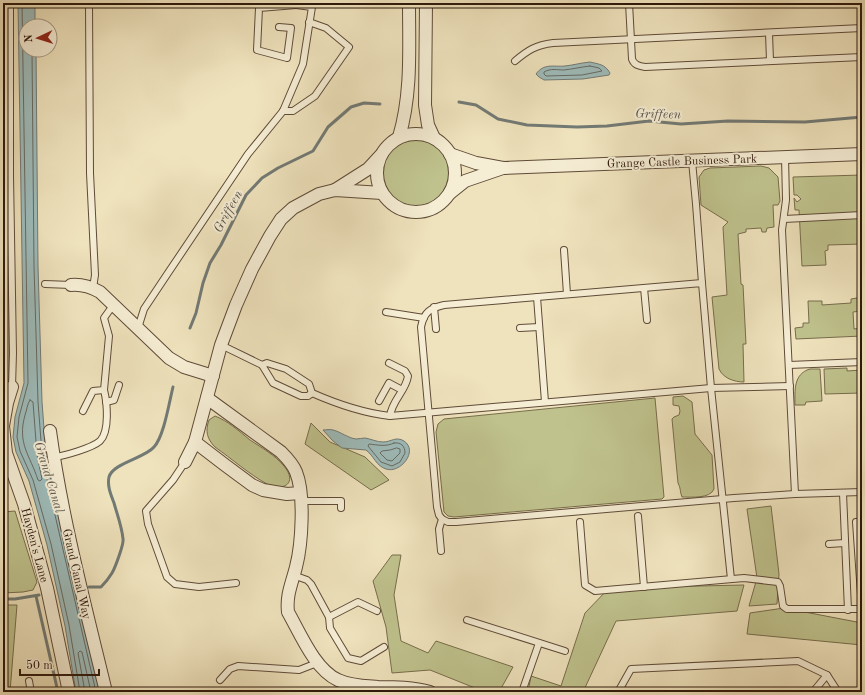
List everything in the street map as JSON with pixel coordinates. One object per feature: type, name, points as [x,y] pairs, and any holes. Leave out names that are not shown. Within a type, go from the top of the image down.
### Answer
[{"type":"street","points":[[399,137],[403,125],[408,87],[409,3]]},
{"type":"street","points":[[426,3],[425,105],[428,125],[434,138]]},
{"type":"street","points":[[335,190],[368,169],[388,146],[399,137],[414,134],[434,138],[444,146],[450,154],[455,170],[454,182],[450,192],[443,202],[422,212],[410,212],[399,209],[394,206],[382,193],[377,181],[377,168],[380,156]]},
{"type":"street","name":"Grange Castle Business Park","points":[[450,154],[476,163],[502,168],[862,154]]},
{"type":"street","name":"Grange Castle Business Park","points":[[450,192],[465,181],[502,168]]},
{"type":"street","points":[[185,462],[195,442],[221,345],[236,305],[252,269],[281,219],[293,208],[307,199],[319,194],[335,190],[382,193]]},
{"type":"street","points":[[71,285],[81,284],[100,292],[176,364],[213,376]]},
{"type":"street","name":"Hayden's Lane","points":[[12,387],[5,402],[3,426],[6,453],[26,511],[47,588],[69,692]]},
{"type":"street","points":[[207,398],[287,458],[297,474],[300,497],[300,540],[298,558],[288,594],[288,612],[317,663],[331,676],[356,688],[417,688],[430,692]]},
{"type":"street","name":"Grand Canal Way","points":[[50,430],[59,492],[74,564],[106,692]]},
{"type":"street","points":[[195,442],[230,469],[263,490],[300,497]]},
{"type":"lane","points":[[10,3],[12,387]]},
{"type":"lane","points":[[89,3],[90,173],[96,275],[93,288]]},
{"type":"lane","points":[[629,3],[632,59],[635,64],[640,66],[645,67],[862,57]]},
{"type":"lane","points":[[138,328],[144,309],[248,154],[284,111],[303,64],[312,7],[296,4],[259,8],[257,50],[287,58],[291,28],[279,28]]},
{"type":"lane","points":[[284,111],[292,111],[315,96],[349,47],[326,28],[309,22]]},
{"type":"lane","points":[[515,61],[538,45],[544,44],[862,28]]},
{"type":"lane","points":[[769,33],[770,61]]},
{"type":"lane","points":[[785,157],[786,200],[782,230],[795,494]]},
{"type":"lane","points":[[692,161],[711,388],[731,579]]},
{"type":"lane","points":[[784,219],[862,215]]},
{"type":"lane","points":[[564,250],[567,294]]},
{"type":"lane","points":[[702,283],[450,304],[434,307],[429,310],[421,327],[437,507],[442,520],[456,522],[723,499],[795,494],[862,492]]},
{"type":"lane","points":[[45,284],[71,285]]},
{"type":"lane","points":[[644,288],[647,320]]},
{"type":"lane","points":[[537,297],[545,402]]},
{"type":"lane","points":[[53,457],[79,451],[100,441],[105,432],[106,402],[104,390],[110,336],[104,318],[114,304]]},
{"type":"lane","points":[[434,307],[436,329]]},
{"type":"lane","points":[[386,312],[424,318]]},
{"type":"lane","points":[[520,328],[539,327]]},
{"type":"lane","points":[[221,345],[262,365],[274,383],[301,396],[308,396],[312,393]]},
{"type":"lane","points":[[789,365],[862,362]]},
{"type":"lane","points":[[262,365],[267,363],[286,370],[309,384],[312,393],[343,406],[390,416],[711,388],[790,386]]},
{"type":"lane","points":[[389,363],[405,371],[407,374],[407,381],[391,408],[390,416]]},
{"type":"lane","points":[[379,401],[389,383],[402,390]]},
{"type":"lane","points":[[106,402],[114,400],[119,385]]},
{"type":"lane","points":[[83,410],[93,390],[104,390]]},
{"type":"lane","points":[[185,462],[173,480],[146,511],[148,524],[167,577],[175,584],[198,587],[236,583]]},
{"type":"lane","points":[[843,493],[848,610]]},
{"type":"lane","points":[[300,497],[341,501],[341,508]]},
{"type":"lane","points":[[638,516],[644,587]]},
{"type":"lane","points":[[441,551],[439,529],[442,520]]},
{"type":"lane","points":[[580,522],[585,585],[595,592],[744,578],[778,582],[780,586],[782,606],[787,609],[848,610],[862,609],[860,551],[856,522],[862,522]]},
{"type":"lane","points":[[829,544],[845,543]]},
{"type":"lane","points":[[293,575],[307,580],[312,584],[329,617],[330,628],[348,658],[361,661],[384,647]]},
{"type":"lane","points":[[329,617],[358,602],[377,611]]},
{"type":"lane","points":[[467,620],[565,651]]},
{"type":"lane","points":[[522,692],[539,643]]},
{"type":"lane","points":[[618,692],[631,669],[798,661],[827,676],[838,692]]},
{"type":"lane","points":[[220,680],[230,669],[238,666],[299,670],[317,663]]},
{"type":"lane","points":[[813,692],[827,676]]},
{"type":"lane","points":[[29,681],[31,692]]},
{"type":"green space","points":[[416,140],[429,143],[439,150],[446,160],[449,173],[446,186],[439,196],[429,203],[416,206],[403,203],[393,196],[386,186],[383,173],[386,160],[393,150],[403,143]]},
{"type":"green space","points":[[761,166],[769,168],[778,177],[780,201],[778,205],[773,205],[774,227],[767,228],[766,232],[762,232],[761,228],[746,229],[746,232],[738,234],[741,284],[743,285],[746,344],[743,344],[744,382],[740,382],[726,377],[719,369],[712,297],[727,295],[723,227],[728,222],[701,205],[699,177],[704,170],[710,168]]},
{"type":"green space","points":[[862,175],[862,244],[828,245],[828,250],[825,251],[826,265],[802,266],[799,210],[795,210],[794,198],[797,202],[801,199],[797,195],[794,195],[793,177]]},
{"type":"green space","points":[[857,298],[858,300],[862,300],[861,311],[853,312],[854,329],[862,328],[862,336],[796,339],[795,328],[803,327],[803,323],[809,323],[808,301],[822,301],[822,305],[851,303],[851,299]]},
{"type":"green space","points":[[847,368],[847,371],[862,370],[862,393],[825,394],[824,369]]},
{"type":"green space","points":[[810,369],[820,369],[822,401],[806,402],[805,405],[795,405],[795,389],[798,379],[804,371]]},
{"type":"green space","points":[[683,396],[692,402],[695,434],[712,455],[714,489],[712,492],[704,496],[682,497],[678,483],[672,419],[679,415],[680,411],[679,406],[673,405],[673,397]]},
{"type":"green space","points":[[655,398],[664,497],[662,499],[454,517],[448,516],[444,512],[436,432],[438,424],[444,419]]},
{"type":"green space","points":[[215,416],[229,423],[280,462],[290,477],[287,484],[279,487],[267,484],[215,447],[210,441],[207,428],[209,420]]},
{"type":"green space","points":[[311,423],[330,442],[365,457],[389,480],[371,490],[305,444]]},
{"type":"green space","points":[[771,506],[779,574],[777,604],[749,606],[757,578],[747,509]]},
{"type":"green space","points":[[15,511],[37,582],[33,590],[3,593],[3,512]]},
{"type":"green space","points":[[392,555],[401,555],[394,595],[401,641],[428,653],[436,641],[513,667],[499,692],[485,692],[430,670],[392,673],[386,627],[373,581]]},
{"type":"green space","points":[[744,585],[737,611],[616,621],[583,692],[528,692],[531,676],[561,686],[585,613],[609,588]]},
{"type":"green space","points":[[3,605],[17,605],[10,692],[3,692]]},
{"type":"green space","points":[[784,608],[862,623],[862,645],[747,634],[750,613]]},
{"type":"water","points":[[18,3],[35,3],[35,18],[18,18]]},
{"type":"water","name":"Grand Canal","points":[[19,58],[36,58],[38,266],[42,402],[46,454],[101,692],[76,692],[65,626],[47,545],[29,481],[16,452],[13,437],[15,417],[24,383]]},
{"type":"water","points":[[590,62],[604,66],[610,73],[609,75],[583,79],[544,80],[536,74],[542,68],[546,67]]},
{"type":"water","points":[[323,430],[333,430],[356,439],[365,438],[378,442],[398,439],[404,441],[408,445],[409,456],[402,465],[397,468],[391,470],[386,469],[380,466],[366,450],[342,448]]},
{"type":"waterway","name":"Griffeen","points":[[459,102],[476,105],[498,119],[527,125],[577,127],[607,126],[649,121],[681,124],[728,121],[805,122],[862,117]]},
{"type":"waterway","name":"Griffeen","points":[[190,328],[196,313],[203,283],[210,263],[221,245],[246,195],[262,178],[278,168],[313,151],[328,127],[351,107],[364,103],[380,104]]},
{"type":"waterway","name":"Griffeen","points":[[89,587],[101,587],[108,579],[115,566],[123,542],[121,525],[109,487],[109,477],[116,468],[150,451],[158,442],[168,410],[173,387]]},
{"type":"waterway","name":"Griffeen","points":[[3,599],[15,599],[39,595]]},
{"type":"waterway","points":[[36,596],[58,692]]}]
